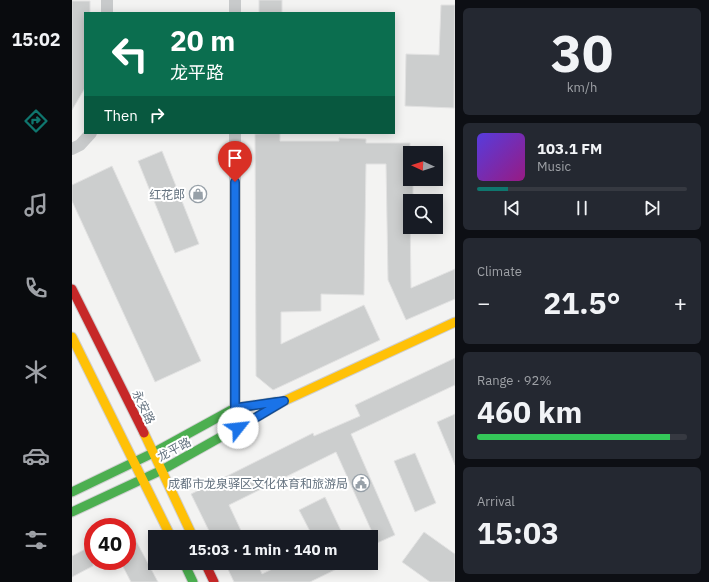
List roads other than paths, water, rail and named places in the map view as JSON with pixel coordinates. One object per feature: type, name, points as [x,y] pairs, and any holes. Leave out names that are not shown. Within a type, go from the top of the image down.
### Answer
[{"type":"street","points":[[107,0],[107,12]]},
{"type":"street","points":[[235,0],[235,12]]},
{"type":"street","points":[[72,149],[80,145],[90,134]]},
{"type":"street","points":[[235,134],[235,408]]},
{"type":"street","name":"永安路","points":[[72,289],[162,470],[190,530]]},
{"type":"street","name":"龙平路","points":[[72,512],[162,470],[284,401],[455,322]]},
{"type":"street","points":[[72,337],[168,530]]},
{"type":"street","name":"龙平路","points":[[72,492],[153,453],[235,408],[284,401]]},
{"type":"street","points":[[187,570],[193,582]]},
{"type":"street","points":[[208,570],[214,582]]},
{"type":"place","name":"红花郎","points":[[198,194]]},
{"type":"place","name":"成都市龙泉驿区文化体育和旅游局","points":[[361,483]]}]
